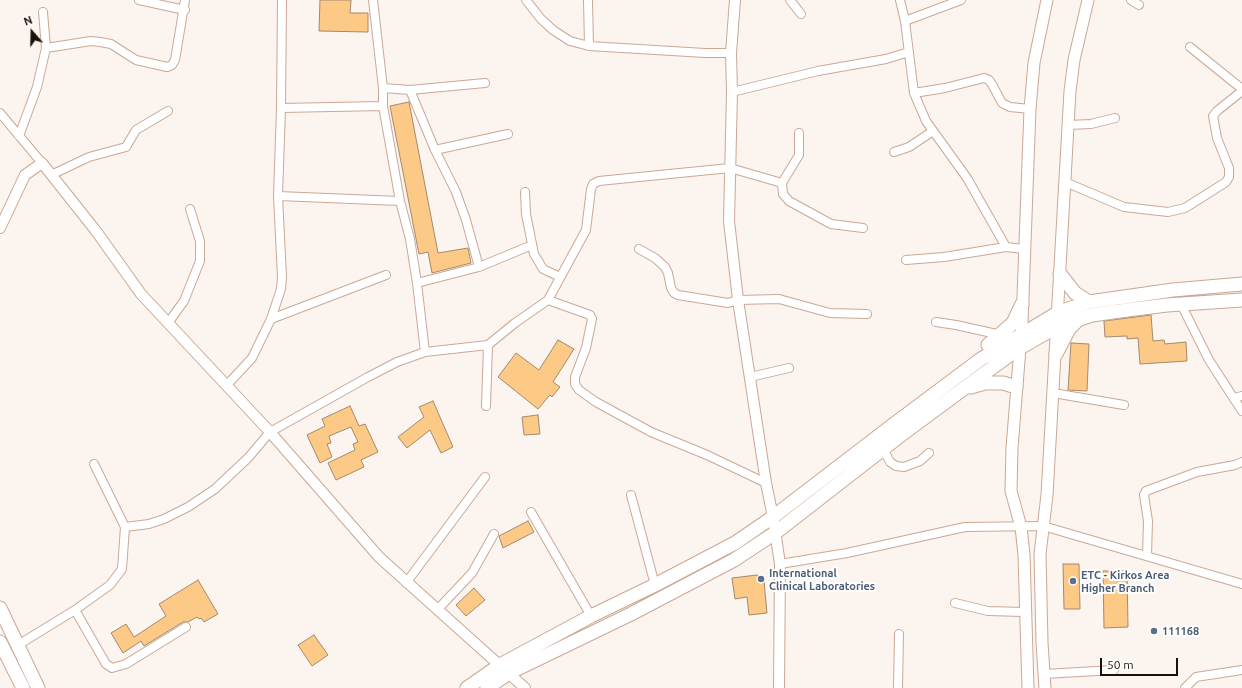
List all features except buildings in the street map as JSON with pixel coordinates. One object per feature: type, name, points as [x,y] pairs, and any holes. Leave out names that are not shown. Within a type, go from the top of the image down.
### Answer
[{"type":"main road","points":[[1028,688],[1021,527],[1011,491],[1018,349],[1022,304],[1030,109],[1034,63],[1047,0]]},
{"type":"main road","points":[[1045,688],[1040,554],[1047,495],[1059,312],[1068,126],[1074,60],[1088,0]]},
{"type":"main road","points":[[1060,274],[1076,293],[1089,302]]},
{"type":"main road","points":[[487,688],[504,669],[592,616],[735,543],[773,517],[956,377],[1020,334],[1059,312],[1089,302],[1173,290],[1242,284]]},
{"type":"main road","points":[[467,688],[504,669],[662,598],[734,560],[775,533],[883,449],[1018,349],[1058,326],[1081,318],[1127,310],[1181,304],[1242,300]]},
{"type":"main road","points":[[956,377],[968,361],[1013,324],[1022,304]]},
{"type":"main road","points":[[1056,354],[1069,329],[1081,318]]},
{"type":"main road","points":[[965,389],[985,383],[1003,383],[1016,387]]},
{"type":"main road","points":[[0,608],[38,688]]},
{"type":"main road","points":[[0,642],[23,688]]},
{"type":"street","points":[[139,0],[185,10]]},
{"type":"street","points":[[46,48],[91,41],[100,42],[111,44],[136,60],[167,67],[172,65],[175,60],[185,10],[185,0]]},
{"type":"street","points":[[226,386],[252,358],[272,319],[281,289],[282,277],[278,196],[281,108],[282,0]]},
{"type":"street","points":[[372,0],[383,88],[383,106],[400,201],[410,239],[425,352]]},
{"type":"street","points":[[526,0],[541,19],[553,30],[570,41],[589,46],[705,53],[731,53]]},
{"type":"street","points":[[588,0],[589,46]]},
{"type":"street","points":[[735,0],[731,53],[732,92],[729,221],[738,300],[780,564],[778,688]]},
{"type":"street","points":[[790,0],[801,14]]},
{"type":"street","points":[[900,0],[905,21],[914,93],[920,110],[967,178],[1006,247]]},
{"type":"street","points":[[905,21],[961,0]]},
{"type":"street","points":[[1131,0],[1139,5]]},
{"type":"street","points":[[19,136],[37,87],[46,48],[43,12]]},
{"type":"street","points":[[1065,182],[1124,207],[1168,212],[1185,208],[1226,182],[1229,177],[1229,168],[1216,138],[1214,116],[1217,111],[1242,90],[1190,47]]},
{"type":"street","points":[[732,92],[818,71],[886,59],[909,52]]},
{"type":"street","points":[[914,93],[946,88],[984,78],[989,80],[1002,103],[1010,107],[1030,109]]},
{"type":"street","points":[[383,88],[410,90],[485,83]]},
{"type":"street","points":[[410,90],[435,150],[456,192],[466,220],[479,267]]},
{"type":"street","points":[[281,108],[383,106]]},
{"type":"street","points":[[51,175],[89,157],[126,147],[136,130],[168,111]]},
{"type":"street","points":[[0,113],[96,231],[141,294],[270,432],[379,557],[406,583],[438,609],[525,688]]},
{"type":"street","points":[[1068,126],[1091,124],[1115,118]]},
{"type":"street","points":[[894,152],[909,146],[934,131]]},
{"type":"street","points":[[799,133],[799,155],[782,183],[783,194],[797,207],[831,224],[862,228]]},
{"type":"street","points":[[435,150],[508,134]]},
{"type":"street","points":[[0,228],[25,175],[42,163]]},
{"type":"street","points":[[125,527],[148,524],[164,519],[188,507],[215,489],[248,458],[270,432],[397,362],[425,352],[488,345],[515,323],[548,300],[586,230],[591,189],[593,184],[600,181],[730,168],[782,183]]},
{"type":"street","points":[[525,192],[526,214],[534,254],[543,268],[560,277]]},
{"type":"street","points":[[278,196],[400,201]]},
{"type":"street","points":[[168,323],[184,301],[200,261],[200,241],[190,209]]},
{"type":"street","points":[[417,283],[479,267],[532,245]]},
{"type":"street","points":[[906,260],[944,257],[1006,247],[1024,249]]},
{"type":"street","points":[[639,249],[655,258],[665,267],[674,293],[678,295],[728,303],[738,300],[778,299],[830,313],[867,314]]},
{"type":"street","points":[[272,319],[386,275]]},
{"type":"street","points":[[548,300],[590,315],[592,318],[586,348],[575,377],[575,384],[579,390],[596,402],[651,432],[707,455],[766,483]]},
{"type":"street","points":[[1181,304],[1209,360],[1238,397],[1242,411]]},
{"type":"street","points":[[936,322],[1001,335]]},
{"type":"street","points":[[486,406],[488,345]]},
{"type":"street","points":[[750,377],[789,368]]},
{"type":"street","points":[[1053,393],[1124,405]]},
{"type":"street","points":[[883,449],[890,462],[904,467],[911,466],[929,453]]},
{"type":"street","points":[[1147,556],[1148,521],[1144,495],[1146,491],[1197,472],[1235,465],[1242,462]]},
{"type":"street","points":[[18,645],[75,610],[110,585],[122,569],[125,527],[94,464]]},
{"type":"street","points":[[406,583],[485,477]]},
{"type":"street","points":[[631,496],[655,585]]},
{"type":"street","points":[[531,512],[592,616]]},
{"type":"street","points":[[780,564],[847,553],[965,527],[1043,526],[1242,584]]},
{"type":"street","points":[[438,609],[472,573],[494,534]]},
{"type":"street","points":[[955,603],[988,611],[1024,612]]},
{"type":"street","points":[[75,610],[106,664],[112,668],[126,664],[186,627]]},
{"type":"street","points":[[898,688],[899,634]]},
{"type":"street","points":[[1044,674],[1114,670]]},
{"type":"street","points":[[1185,688],[1196,677],[1242,670]]},
{"type":"place","name":"International Clinical Laboratories","points":[[761,579]]},
{"type":"place","name":"ETC - Kirkos Area Higher Branch","points":[[1073,581]]},
{"type":"place","name":"111168","points":[[1154,631]]}]
